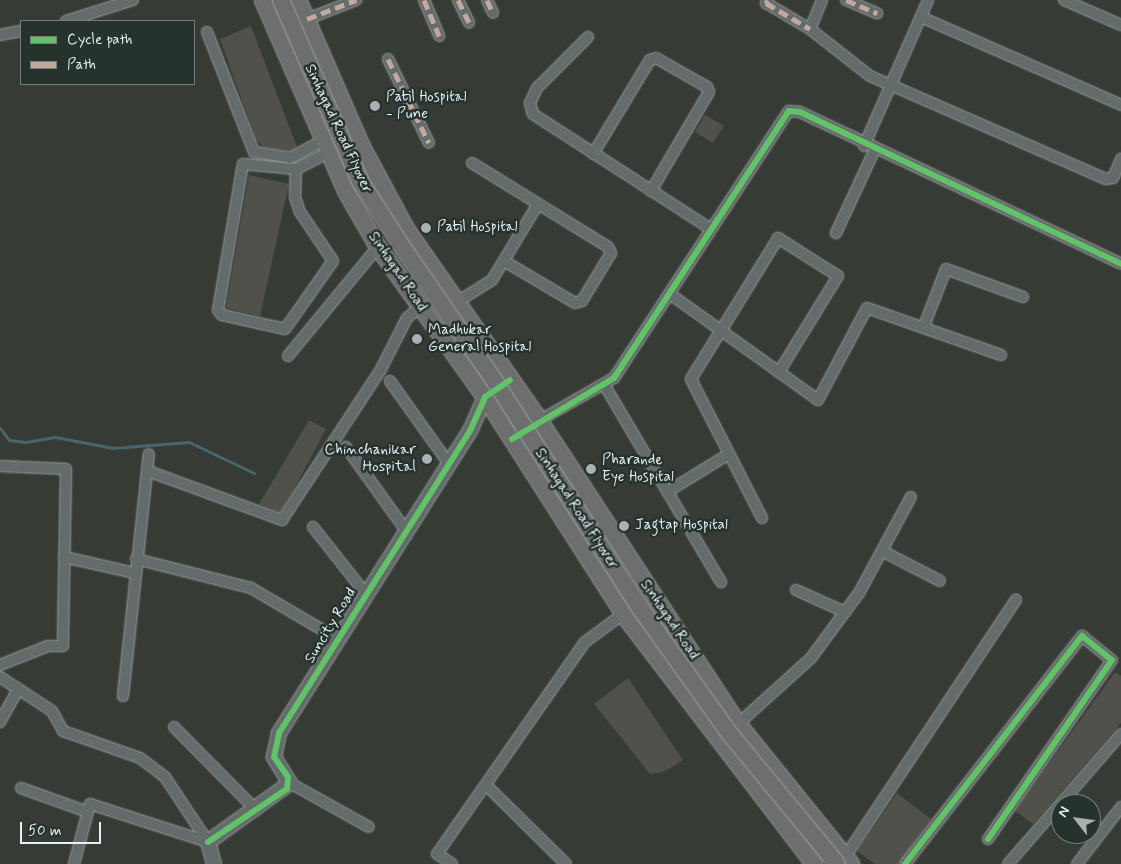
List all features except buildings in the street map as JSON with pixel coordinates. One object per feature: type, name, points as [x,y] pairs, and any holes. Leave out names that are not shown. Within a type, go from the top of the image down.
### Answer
[{"type":"main road","name":"Sinhagad Road","points":[[263,0],[326,146],[378,247],[485,397],[623,614],[682,697],[814,864]]},
{"type":"main road","name":"Sinhagad Road Flyover","points":[[272,0],[354,185],[388,243],[686,688],[826,864]]},
{"type":"main road","name":"Sinhagad Road Flyover","points":[[281,0],[340,140],[395,236],[494,380],[640,608],[730,734],[845,862]]},
{"type":"main road","name":"Sinhagad Road","points":[[298,0],[377,176],[454,304],[539,420],[738,724],[845,862]]},
{"type":"street","points":[[69,20],[132,0]]},
{"type":"street","points":[[307,19],[356,0]]},
{"type":"street","points":[[424,0],[440,36]]},
{"type":"street","points":[[458,0],[469,23]]},
{"type":"street","points":[[488,0],[493,13]]},
{"type":"street","points":[[768,0],[766,3],[810,28],[870,76],[1106,179],[1113,178],[1121,159]]},
{"type":"street","points":[[810,28],[822,0]]},
{"type":"street","points":[[846,0],[877,13]]},
{"type":"street","points":[[864,146],[928,0]]},
{"type":"street","points":[[1064,0],[1121,25]]},
{"type":"street","points":[[920,17],[1121,104]]},
{"type":"street","points":[[0,35],[20,31]]},
{"type":"street","points":[[207,32],[254,152],[290,158],[326,146]]},
{"type":"street","points":[[588,37],[537,88],[530,103],[538,121],[711,229]]},
{"type":"street","points":[[593,154],[650,60],[656,58],[707,87],[708,92],[651,191]]},
{"type":"street","points":[[388,59],[429,143]]},
{"type":"street","points":[[512,439],[539,420],[605,386],[670,294],[789,111],[800,112],[874,151],[1121,264]]},
{"type":"street","points":[[296,169],[295,197],[300,212],[333,262],[286,329],[222,315],[218,310],[243,164],[296,169],[326,146]]},
{"type":"street","points":[[836,233],[874,151]]},
{"type":"street","points":[[472,163],[608,247],[610,257],[575,303],[504,261]]},
{"type":"street","points":[[454,304],[492,280],[538,204]]},
{"type":"street","points":[[762,518],[692,379],[778,238],[838,276],[779,372]]},
{"type":"street","points":[[288,356],[378,247]]},
{"type":"street","points":[[924,326],[946,269],[1023,298]]},
{"type":"street","points":[[670,294],[719,332],[818,400],[868,308],[924,326],[1002,355]]},
{"type":"street","points":[[148,472],[282,520],[381,369],[407,318],[421,306]]},
{"type":"street","points":[[485,397],[510,380]]},
{"type":"street","points":[[390,381],[447,462]]},
{"type":"street","points":[[605,386],[720,582]]},
{"type":"street","name":"Suncity Road","points":[[290,783],[276,760],[279,733],[447,462],[470,431],[485,397]]},
{"type":"street","points":[[346,446],[405,529]]},
{"type":"street","points":[[123,696],[136,559],[149,454]]},
{"type":"street","points":[[667,492],[730,454]]},
{"type":"street","points":[[0,466],[66,469],[63,646],[48,646],[0,665]]},
{"type":"street","points":[[738,724],[811,658],[846,612],[882,551],[910,497]]},
{"type":"street","points":[[313,527],[366,594]]},
{"type":"street","points":[[882,551],[940,581]]},
{"type":"street","points":[[64,557],[135,573]]},
{"type":"street","points":[[136,559],[251,588],[338,639]]},
{"type":"street","points":[[796,590],[846,612]]},
{"type":"street","points":[[845,862],[1016,600]]},
{"type":"street","points":[[452,864],[437,854],[584,642],[623,614]]},
{"type":"street","points":[[905,864],[1082,636],[1112,660],[988,839]]},
{"type":"street","points":[[0,677],[52,711],[63,731],[140,758],[165,777],[208,842],[214,864]]},
{"type":"street","points":[[0,722],[18,689]]},
{"type":"street","points":[[174,727],[256,810]]},
{"type":"street","points":[[1008,864],[1121,734]]},
{"type":"street","points":[[208,842],[256,810],[290,783],[369,827]]},
{"type":"street","points":[[486,785],[566,864]]},
{"type":"street","points":[[21,788],[88,812]]},
{"type":"street","points":[[74,864],[90,804],[208,842]]},
{"type":"street","points":[[1077,864],[1121,807]]},
{"type":"waterway","points":[[0,428],[9,440],[26,442],[55,437],[113,448],[189,442],[254,473]]},
{"type":"marked path","points":[[307,19],[356,0]]},
{"type":"marked path","points":[[424,0],[439,36]]},
{"type":"marked path","points":[[458,0],[469,23]]},
{"type":"marked path","points":[[487,0],[493,13]]},
{"type":"marked path","points":[[768,0],[766,3],[810,29]]},
{"type":"marked path","points":[[846,0],[877,13]]},
{"type":"marked path","points":[[388,59],[429,143]]},
{"type":"cycle path","points":[[512,439],[614,378],[789,111],[800,112],[1121,264]]},
{"type":"cycle path","points":[[208,842],[287,789],[288,777],[274,757],[279,733],[470,431],[485,397],[510,380]]},
{"type":"cycle path","points":[[905,864],[1082,636],[1112,660],[988,839]]},
{"type":"place","name":"Patil Hospital - Pune","points":[[375,106]]},
{"type":"place","name":"Patil Hospital","points":[[426,228]]},
{"type":"place","name":"Madhukar General Hospital","points":[[417,339]]},
{"type":"place","name":"Chinchanikar Hospital","points":[[427,459]]},
{"type":"place","name":"Pharande Eye Hospital","points":[[591,469]]},
{"type":"place","name":"Jagtap Hospital","points":[[624,526]]}]
